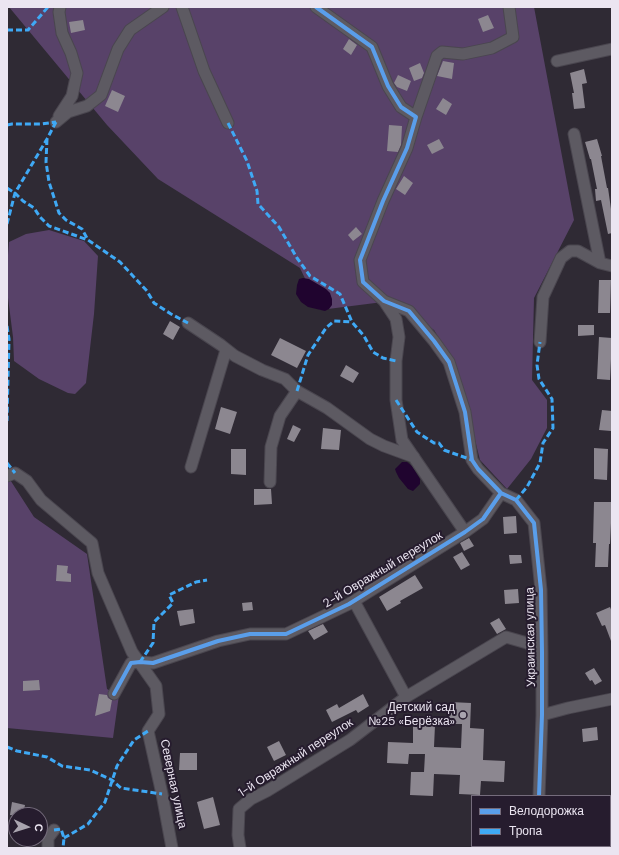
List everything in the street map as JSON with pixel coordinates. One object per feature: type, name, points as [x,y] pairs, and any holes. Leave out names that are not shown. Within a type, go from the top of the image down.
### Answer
[{"type":"street","points":[[60,7],[59,12],[62,33],[71,53],[77,73],[72,96],[56,122],[68,112],[87,106],[101,95],[118,49],[130,30],[163,7]]},
{"type":"street","points":[[182,7],[204,71],[228,124]]},
{"type":"street","points":[[316,7],[372,46],[388,86],[401,107],[416,117]]},
{"type":"street","points":[[466,532],[402,440],[396,400],[396,361],[399,337],[396,319],[384,301],[363,282],[360,260],[383,201],[407,148],[416,117],[438,56],[442,52],[463,54],[492,48],[513,37],[509,7]]},
{"type":"street","points":[[557,61],[612,49]]},
{"type":"street","points":[[574,134],[600,263]]},
{"type":"street","points":[[540,342],[543,297],[561,258],[570,251],[578,252],[600,263],[612,266]]},
{"type":"street","name":"Украинская улица","points":[[384,301],[410,311],[449,362],[465,412],[472,460],[501,493],[516,500],[534,523],[541,590],[542,715],[539,795]]},
{"type":"street","points":[[188,323],[235,356],[262,370],[285,379],[297,391],[327,408],[370,439],[414,457]]},
{"type":"street","points":[[191,467],[226,350]]},
{"type":"street","points":[[270,482],[270,446],[280,416],[297,391]]},
{"type":"street","name":"Северная улица","points":[[7,476],[15,473],[28,481],[41,500],[92,542],[98,573],[132,652],[156,686],[159,714],[148,731],[172,848]]},
{"type":"street","name":"2-й Овражный переулок","points":[[140,662],[153,663],[218,641],[250,634],[286,634],[354,601],[466,532],[483,518],[501,493]]},
{"type":"street","name":"2-й Овражный переулок","points":[[354,601],[406,697]]},
{"type":"street","name":"1-й Овражный переулок","points":[[240,848],[238,835],[240,809],[251,799],[267,791],[350,740],[406,697],[506,637],[527,643],[542,652]]},
{"type":"street","points":[[114,694],[131,663],[140,662]]},
{"type":"street","points":[[542,715],[612,699]]},
{"type":"street","points":[[48,848],[48,838],[54,830]]},
{"type":"shaded area","points":[[9,7],[534,7],[574,220],[534,298],[532,380],[547,400],[547,428],[531,459],[507,489],[480,460],[457,368],[434,330],[391,301],[320,310],[300,268],[158,179],[107,125]]},
{"type":"shaded area","points":[[49,230],[84,241],[98,256],[94,314],[86,383],[75,394],[68,393],[39,379],[14,361],[13,337],[7,290],[9,242],[26,234]]},
{"type":"shaded area","points":[[299,279],[309,279],[330,293],[332,305],[329,309],[325,311],[308,307],[301,302],[296,294]]},
{"type":"shaded area","points":[[402,462],[407,462],[412,466],[420,479],[420,484],[413,491],[408,489],[396,472],[395,469]]},
{"type":"shaded area","points":[[7,475],[34,517],[87,554],[107,689],[119,695],[113,738],[7,728]]},
{"type":"building","points":[[488,15],[494,28],[483,32],[478,19]]},
{"type":"building","points":[[83,20],[85,30],[71,33],[69,22]]},
{"type":"building","points":[[349,39],[357,45],[351,55],[343,49]]},
{"type":"building","points":[[443,61],[454,63],[452,79],[437,76]]},
{"type":"building","points":[[420,63],[424,73],[422,78],[414,81],[409,68]]},
{"type":"building","points":[[584,69],[587,83],[582,84],[585,108],[574,109],[572,93],[574,93],[570,73]]},
{"type":"building","points":[[398,75],[411,81],[407,91],[397,87],[394,83]]},
{"type":"building","points":[[112,90],[125,96],[118,112],[105,106]]},
{"type":"building","points":[[443,98],[452,104],[446,115],[436,109]]},
{"type":"building","points":[[389,125],[402,126],[401,145],[398,152],[387,151]]},
{"type":"building","points":[[439,139],[444,148],[432,154],[427,145]]},
{"type":"building","points":[[597,139],[602,156],[612,216],[612,233],[608,234],[601,200],[596,201],[595,189],[597,189],[591,159],[585,142]]},
{"type":"building","points":[[404,176],[413,183],[405,195],[396,189]]},
{"type":"building","points":[[356,227],[362,234],[353,241],[348,235]]},
{"type":"building","points":[[599,280],[611,280],[610,313],[598,313]]},
{"type":"building","points":[[170,321],[180,327],[173,340],[163,334]]},
{"type":"building","points":[[578,325],[594,325],[594,335],[578,336]]},
{"type":"building","points":[[599,337],[612,338],[610,380],[597,379]]},
{"type":"building","points":[[280,338],[306,351],[297,368],[271,355]]},
{"type":"building","points":[[346,365],[359,373],[353,383],[340,376]]},
{"type":"building","points":[[221,407],[237,412],[230,434],[215,429]]},
{"type":"building","points":[[602,410],[612,411],[611,431],[599,430]]},
{"type":"building","points":[[293,425],[301,429],[294,442],[287,439]]},
{"type":"building","points":[[323,428],[341,430],[339,450],[321,449]]},
{"type":"building","points":[[594,448],[608,449],[607,480],[594,479]]},
{"type":"building","points":[[231,449],[246,449],[246,475],[231,474]]},
{"type":"building","points":[[254,489],[271,489],[272,504],[254,505]]},
{"type":"building","points":[[594,502],[612,502],[608,567],[595,567],[596,543],[593,543]]},
{"type":"building","points":[[516,516],[517,533],[504,534],[503,517]]},
{"type":"building","points":[[469,538],[474,546],[464,551],[460,543]]},
{"type":"building","points":[[462,552],[470,565],[461,570],[453,557]]},
{"type":"building","points":[[509,555],[521,555],[522,563],[510,564]]},
{"type":"building","points":[[57,565],[68,566],[67,573],[71,574],[71,582],[56,581]]},
{"type":"building","points":[[415,575],[423,588],[400,601],[401,603],[387,611],[379,597]]},
{"type":"building","points":[[518,589],[519,603],[505,604],[504,590]]},
{"type":"building","points":[[252,602],[253,610],[243,611],[242,603]]},
{"type":"building","points":[[610,607],[612,612],[611,641],[605,625],[602,626],[596,613]]},
{"type":"building","points":[[193,609],[195,623],[180,626],[177,611]]},
{"type":"building","points":[[499,618],[506,629],[497,634],[490,623]]},
{"type":"building","points":[[323,624],[328,632],[314,640],[308,631]]},
{"type":"building","points":[[594,668],[602,681],[595,685],[592,680],[590,681],[585,673]]},
{"type":"building","points":[[39,680],[40,690],[23,691],[23,681]]},
{"type":"building","points":[[99,694],[107,695],[108,698],[112,700],[110,711],[95,716]]},
{"type":"building","points":[[363,694],[369,706],[358,713],[356,710],[332,722],[326,710],[337,704],[339,708]]},
{"type":"building","points":[[450,702],[471,703],[470,728],[484,729],[483,760],[505,761],[504,782],[481,781],[480,795],[459,794],[460,775],[434,774],[433,796],[410,795],[411,772],[424,772],[425,754],[409,754],[408,764],[387,763],[388,742],[413,743],[413,724],[435,725],[434,747],[461,748],[462,724],[449,724]]},
{"type":"building","points":[[597,727],[598,740],[583,742],[582,729]]},
{"type":"building","points":[[279,741],[286,755],[274,761],[267,747]]},
{"type":"building","points":[[180,753],[197,753],[197,770],[179,770]]},
{"type":"building","points":[[213,797],[220,825],[204,829],[197,802]]},
{"type":"building","points":[[12,802],[25,805],[25,807],[11,807]]},
{"type":"marked path","points":[[7,30],[28,30],[48,7]]},
{"type":"marked path","points":[[7,125],[56,122]]},
{"type":"marked path","points":[[7,224],[15,193],[56,122]]},
{"type":"marked path","points":[[228,123],[247,161],[257,191],[258,204],[279,227],[297,258],[310,276],[340,294],[352,322],[364,336],[373,352],[383,358],[396,361]]},
{"type":"marked path","points":[[47,139],[46,162],[49,182],[59,213],[66,220],[82,229],[88,240]]},
{"type":"marked path","points":[[7,188],[34,208],[49,226],[88,240],[120,262],[147,291],[154,303],[188,323]]},
{"type":"marked path","points":[[297,391],[308,355],[326,328],[334,321],[352,322]]},
{"type":"marked path","points":[[7,326],[9,339],[7,421]]},
{"type":"marked path","points":[[516,500],[527,487],[540,463],[543,443],[553,428],[552,399],[539,379],[537,365],[540,342]]},
{"type":"marked path","points":[[396,400],[417,432],[434,443],[439,443],[444,450],[472,460]]},
{"type":"marked path","points":[[7,463],[15,473]]},
{"type":"marked path","points":[[140,662],[153,643],[154,622],[173,603],[169,595],[196,582],[207,580]]},
{"type":"marked path","points":[[64,838],[88,824],[105,802],[117,766],[134,740],[148,731]]},
{"type":"marked path","points":[[7,747],[17,751],[47,757],[62,766],[90,770],[112,780],[121,788],[162,794]]},
{"type":"marked path","points":[[54,830],[61,829],[64,838],[63,848]]},
{"type":"cycle path","points":[[316,7],[372,47],[388,86],[401,107],[416,117],[407,148],[383,201],[360,260],[363,282],[384,301],[409,311],[449,362],[465,412],[472,460],[478,469],[501,493],[516,500],[534,523],[541,590],[542,715],[539,795]]},
{"type":"cycle path","points":[[114,694],[131,663],[153,663],[218,641],[250,634],[286,634],[349,604],[465,532],[483,519],[501,493]]},
{"type":"place","name":"Детский сад №25 «Берёзка»","points":[[463,715]]}]
